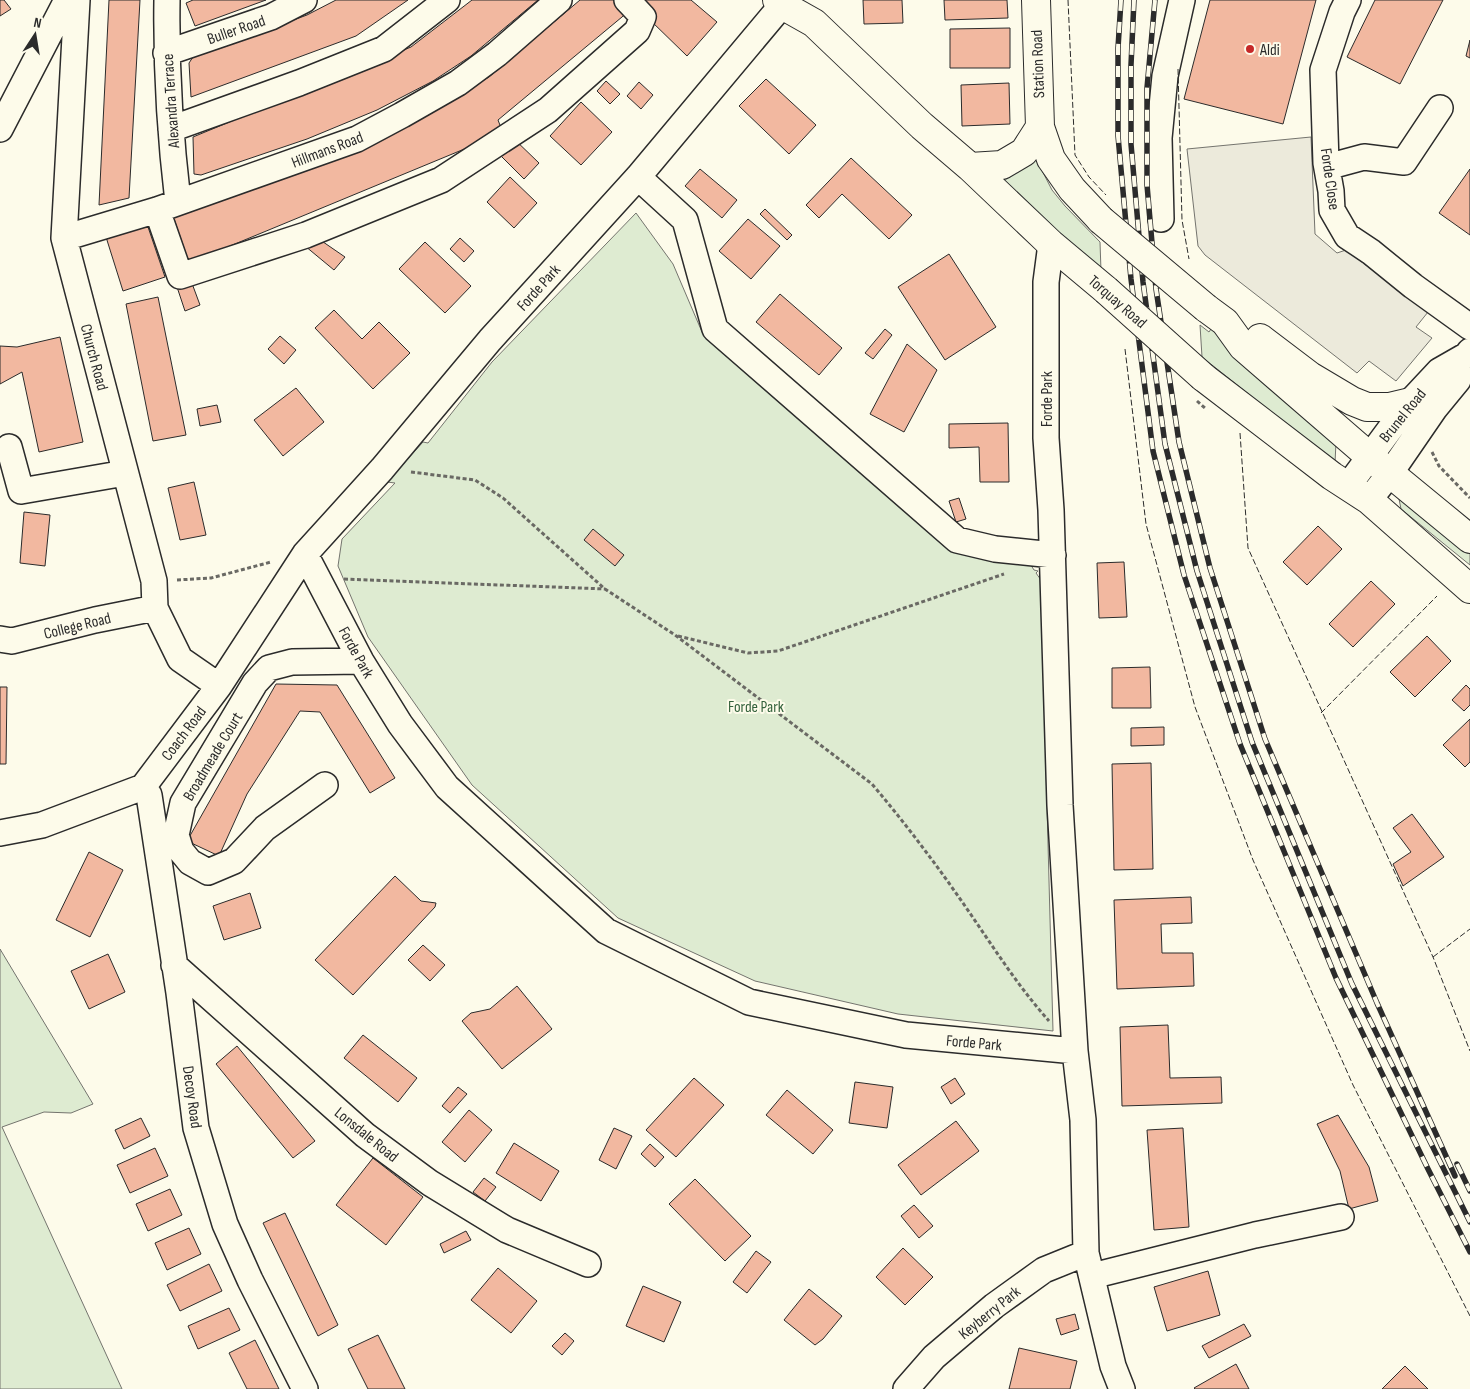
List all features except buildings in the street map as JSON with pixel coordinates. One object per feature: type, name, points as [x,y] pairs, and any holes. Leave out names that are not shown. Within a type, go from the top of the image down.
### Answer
[{"type":"main road","name":"Station Road","points":[[1036,0],[1040,127]]},
{"type":"main road","name":"Torquay Road","points":[[779,2],[815,12],[922,126],[970,167],[1051,244],[1106,290],[1203,377],[1332,476],[1358,493],[1470,589]]},
{"type":"main road","points":[[970,167],[1002,164],[1024,152],[1040,127]]},
{"type":"main road","points":[[1040,127],[1051,159],[1072,189],[1101,220],[1215,315],[1244,347],[1369,456],[1391,472],[1470,539]]},
{"type":"main road","points":[[1215,315],[1260,338],[1310,376],[1367,408],[1389,407],[1410,402]]},
{"type":"street","points":[[0,128],[67,0]]},
{"type":"street","name":"Church Road","points":[[78,0],[64,238],[154,581],[155,608],[180,659],[218,686]]},
{"type":"street","name":"Alexandra Terrace","points":[[167,0],[166,53],[171,128],[168,206],[180,276],[306,235],[441,180],[548,110],[637,31],[643,17],[627,0]]},
{"type":"street","name":"Buller Road","points":[[166,53],[271,17],[304,0]]},
{"type":"street","points":[[171,128],[299,83],[384,48],[447,0]]},
{"type":"street","name":"Hillmans Road","points":[[64,238],[168,206],[357,139],[402,116],[465,78],[497,54],[558,0]]},
{"type":"street","points":[[1161,219],[1159,138],[1165,76],[1182,0]]},
{"type":"street","name":"Forde Close","points":[[1348,0],[1342,12],[1323,70],[1327,167],[1332,210],[1347,236],[1470,327]]},
{"type":"street","name":"Forde Park","points":[[779,2],[638,177],[490,340],[382,469],[305,554],[361,661],[400,724],[447,787],[606,931],[749,1002],[906,1035],[1075,1051],[1060,805],[1053,555],[1046,438],[1046,282],[1051,244]]},
{"type":"street","points":[[1327,167],[1364,157],[1404,162],[1440,108]]},
{"type":"street","points":[[638,177],[685,220],[715,329],[957,540],[995,549],[1053,555]]},
{"type":"street","name":"Brunel Road","points":[[1358,493],[1369,456],[1410,402],[1439,371],[1469,353]]},
{"type":"street","name":"Brunel Road","points":[[1358,493],[1391,472],[1435,408],[1458,380],[1469,353]]},
{"type":"street","points":[[8,447],[21,491],[125,473]]},
{"type":"street","name":"Coach Road","points":[[143,787],[218,686],[305,554]]},
{"type":"street","name":"College Road","points":[[0,639],[12,642],[95,620],[155,608]]},
{"type":"street","name":"Broadmeade Court","points":[[325,785],[265,828],[234,861],[208,872],[190,862],[181,851],[176,835],[183,803],[255,683],[269,668],[292,662],[361,661]]},
{"type":"street","points":[[0,832],[42,824],[143,787]]},
{"type":"street","name":"Decoy Road","points":[[143,787],[149,795],[196,1128],[225,1224],[250,1280],[304,1389]]},
{"type":"street","name":"Lonsdale Road","points":[[174,965],[364,1135],[430,1183],[507,1230],[588,1264]]},
{"type":"street","points":[[1075,1051],[1083,1120],[1089,1264],[1113,1366],[1122,1389]]},
{"type":"street","name":"Keyberry Park","points":[[906,1389],[934,1357],[994,1306],[1044,1270],[1254,1235],[1340,1217]]},
{"type":"path","points":[[1432,452],[1439,466],[1470,498]]},
{"type":"path","points":[[382,469],[475,480],[503,498],[604,589],[675,635],[872,784],[896,812],[956,892],[1031,1001],[1050,1022]]},
{"type":"path","points":[[154,581],[211,578],[305,554]]},
{"type":"path","points":[[675,635],[748,653],[778,651],[1005,574]]},
{"type":"path","points":[[318,578],[604,589]]},
{"type":"green space","points":[[1033,153],[1052,190],[1100,242],[1101,271],[994,174]]},
{"type":"green space","name":"Forde Park","points":[[636,213],[673,264],[702,332],[936,532],[1027,559],[1034,570],[1038,571],[1036,573],[1041,580],[1053,1031],[898,1014],[755,981],[618,918],[472,785],[368,637],[338,566],[342,539],[395,483],[387,482],[423,442],[428,443],[492,362]]},
{"type":"green space","points":[[1200,325],[1209,332],[1211,329],[1336,442],[1335,463],[1202,357]]},
{"type":"green space","points":[[1392,489],[1470,545],[1470,565],[1401,509],[1399,499]]},
{"type":"green space","points":[[0,949],[93,1104],[71,1113],[44,1112],[2,1127],[122,1389],[0,1389]]},
{"type":"shaded area","points":[[1311,137],[1315,234],[1337,253],[1346,250],[1428,312],[1416,327],[1432,338],[1396,381],[1369,361],[1357,373],[1205,255],[1198,246],[1187,149]]},
{"type":"railway","points":[[1121,0],[1118,48],[1118,136],[1131,279],[1153,451],[1184,575],[1240,744],[1336,978],[1470,1252]]},
{"type":"railway","points":[[1134,0],[1131,65],[1131,144],[1143,282],[1165,444],[1197,571],[1252,742],[1352,984],[1470,1222]]},
{"type":"railway","points":[[1155,0],[1147,88],[1147,185],[1156,289],[1179,442],[1210,568],[1265,739],[1377,1003],[1455,1176]]},
{"type":"railway","points":[[1457,1164],[1470,1191]]},
{"type":"fence","points":[[1068,0],[1075,155],[1089,177],[1106,195]]},
{"type":"fence","points":[[1178,69],[1182,220],[1189,259]]},
{"type":"fence","points":[[1125,349],[1146,524],[1195,707],[1253,860],[1353,1085],[1470,1316]]},
{"type":"fence","points":[[1240,433],[1248,548],[1433,957],[1470,1051]]},
{"type":"fence","points":[[1321,713],[1437,596]]},
{"type":"fence","points":[[1433,957],[1470,929]]},
{"type":"place","name":"Aldi","points":[[1250,49]]}]
